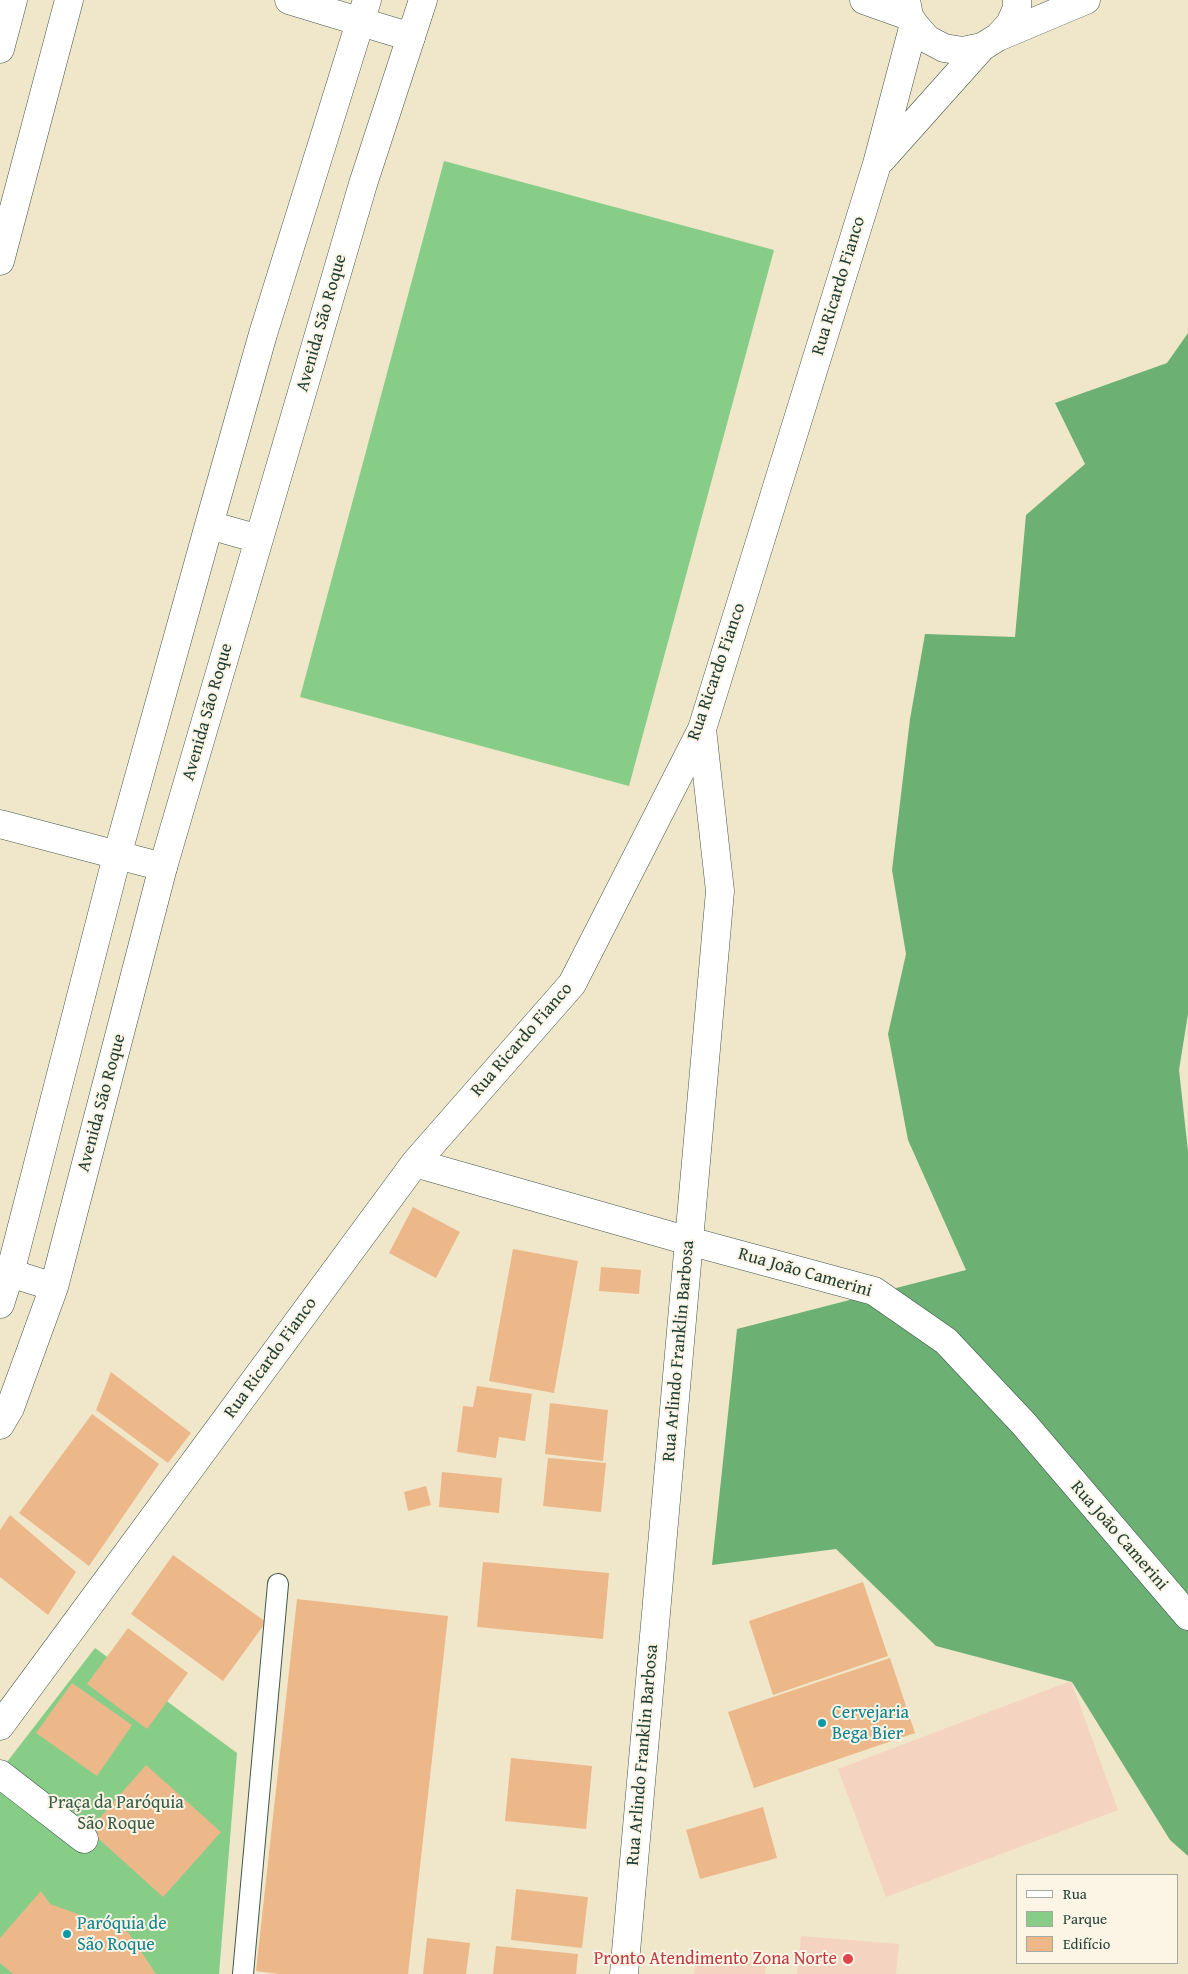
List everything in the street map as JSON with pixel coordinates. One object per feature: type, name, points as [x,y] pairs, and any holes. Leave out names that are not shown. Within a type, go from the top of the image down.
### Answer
[{"type":"street","points":[[0,49],[13,0]]},
{"type":"street","points":[[0,262],[70,0]]},
{"type":"street","points":[[289,0],[364,11],[411,37]]},
{"type":"street","name":"Avenida São Roque","points":[[0,1425],[10,1408],[54,1287],[163,867],[362,184],[423,0]]},
{"type":"street","points":[[864,0],[910,13],[927,39],[944,48],[963,51],[990,42],[1086,0]]},
{"type":"street","points":[[877,164],[990,42],[1010,24],[1017,8],[1018,0]]},
{"type":"street","points":[[0,1304],[10,1273],[117,856],[209,525],[263,334],[364,11]]},
{"type":"street","name":"Rua Ricardo Fianco","points":[[0,1726],[414,1163],[572,984],[702,729],[877,164],[910,13]]},
{"type":"street","points":[[209,525],[259,540]]},
{"type":"street","name":"Rua Arlindo Franklin Barbosa","points":[[624,1974],[720,891],[702,729]]},
{"type":"street","points":[[0,824],[163,867]]},
{"type":"street","name":"Rua João Camerini","points":[[414,1163],[689,1241],[874,1290],[946,1340],[1024,1424],[1188,1616]]},
{"type":"street","points":[[10,1273],[54,1287]]},
{"type":"street","points":[[0,1774],[84,1839]]},
{"type":"lane","points":[[243,1974],[278,1584]]},
{"type":"shaded area","points":[[1071,1681],[1118,1810],[886,1897],[838,1769]]},
{"type":"shaded area","name":"Pronto Atendimento Zona Norte","points":[[801,1936],[899,1944],[896,1974],[797,1974]]},
{"type":"shaded area","name":"Pronto Atendimento Zona Norte","points":[[696,1955],[766,1962],[765,1974],[694,1974]]},
{"type":"green space","points":[[444,161],[774,250],[629,786],[300,697]]},
{"type":"green space","points":[[1188,333],[1188,1014],[1179,1070],[1188,1151],[1188,1856],[1170,1840],[1072,1682],[936,1646],[836,1549],[712,1565],[737,1329],[966,1270],[908,1140],[888,1034],[906,954],[892,870],[910,719],[925,634],[1015,637],[1026,515],[1085,464],[1055,403],[1167,363]]},
{"type":"green space","name":"Praça da Paróquia São Roque","points":[[95,1648],[237,1753],[219,1974],[0,1974],[0,1771]]},
{"type":"building","points":[[413,1207],[460,1232],[436,1278],[389,1253]]},
{"type":"building","points":[[513,1249],[578,1261],[554,1393],[489,1381]]},
{"type":"building","points":[[601,1267],[641,1270],[639,1294],[599,1291]]},
{"type":"building","points":[[111,1372],[191,1433],[168,1463],[96,1410]]},
{"type":"building","points":[[477,1386],[532,1394],[525,1441],[499,1437],[496,1458],[457,1452],[463,1406],[473,1407]]},
{"type":"building","points":[[550,1403],[608,1410],[603,1461],[545,1454]]},
{"type":"building","points":[[92,1414],[159,1464],[89,1566],[19,1513]]},
{"type":"building","points":[[548,1458],[606,1463],[601,1512],[543,1506]]},
{"type":"building","points":[[442,1472],[502,1478],[499,1513],[439,1507]]},
{"type":"building","points":[[426,1486],[431,1505],[408,1511],[404,1492]]},
{"type":"building","points":[[10,1515],[76,1572],[48,1615],[0,1577],[0,1530]]},
{"type":"building","points":[[173,1555],[266,1622],[223,1681],[131,1614]]},
{"type":"building","points":[[483,1562],[609,1573],[603,1639],[477,1627]]},
{"type":"building","points":[[863,1582],[888,1656],[773,1695],[749,1621]]},
{"type":"building","points":[[297,1599],[448,1616],[408,1974],[279,1974],[256,1971]]},
{"type":"building","points":[[128,1628],[188,1673],[147,1729],[87,1684]]},
{"type":"building","name":"Cervejaria Bega Bier","points":[[890,1658],[915,1733],[754,1788],[728,1712]]},
{"type":"building","points":[[72,1683],[132,1725],[97,1776],[36,1733]]},
{"type":"building","points":[[511,1758],[592,1766],[586,1829],[505,1821]]},
{"type":"building","points":[[146,1765],[221,1832],[163,1897],[89,1830]]},
{"type":"building","points":[[763,1807],[777,1858],[700,1879],[686,1830]]},
{"type":"building","points":[[516,1889],[588,1897],[582,1948],[511,1940]]},
{"type":"building","name":"Paróquia de São Roque","points":[[41,1891],[50,1904],[128,1932],[156,1974],[13,1974],[0,1963],[0,1938]]},
{"type":"building","points":[[427,1938],[470,1943],[466,1974],[423,1974]]},
{"type":"building","points":[[496,1946],[578,1954],[576,1974],[493,1974]]},
{"type":"place","name":"Cervejaria Bega Bier","points":[[822,1723]]},
{"type":"place","name":"Paróquia de São Roque","points":[[67,1934]]},
{"type":"place","name":"Pronto Atendimento Zona Norte","points":[[848,1959]]}]
